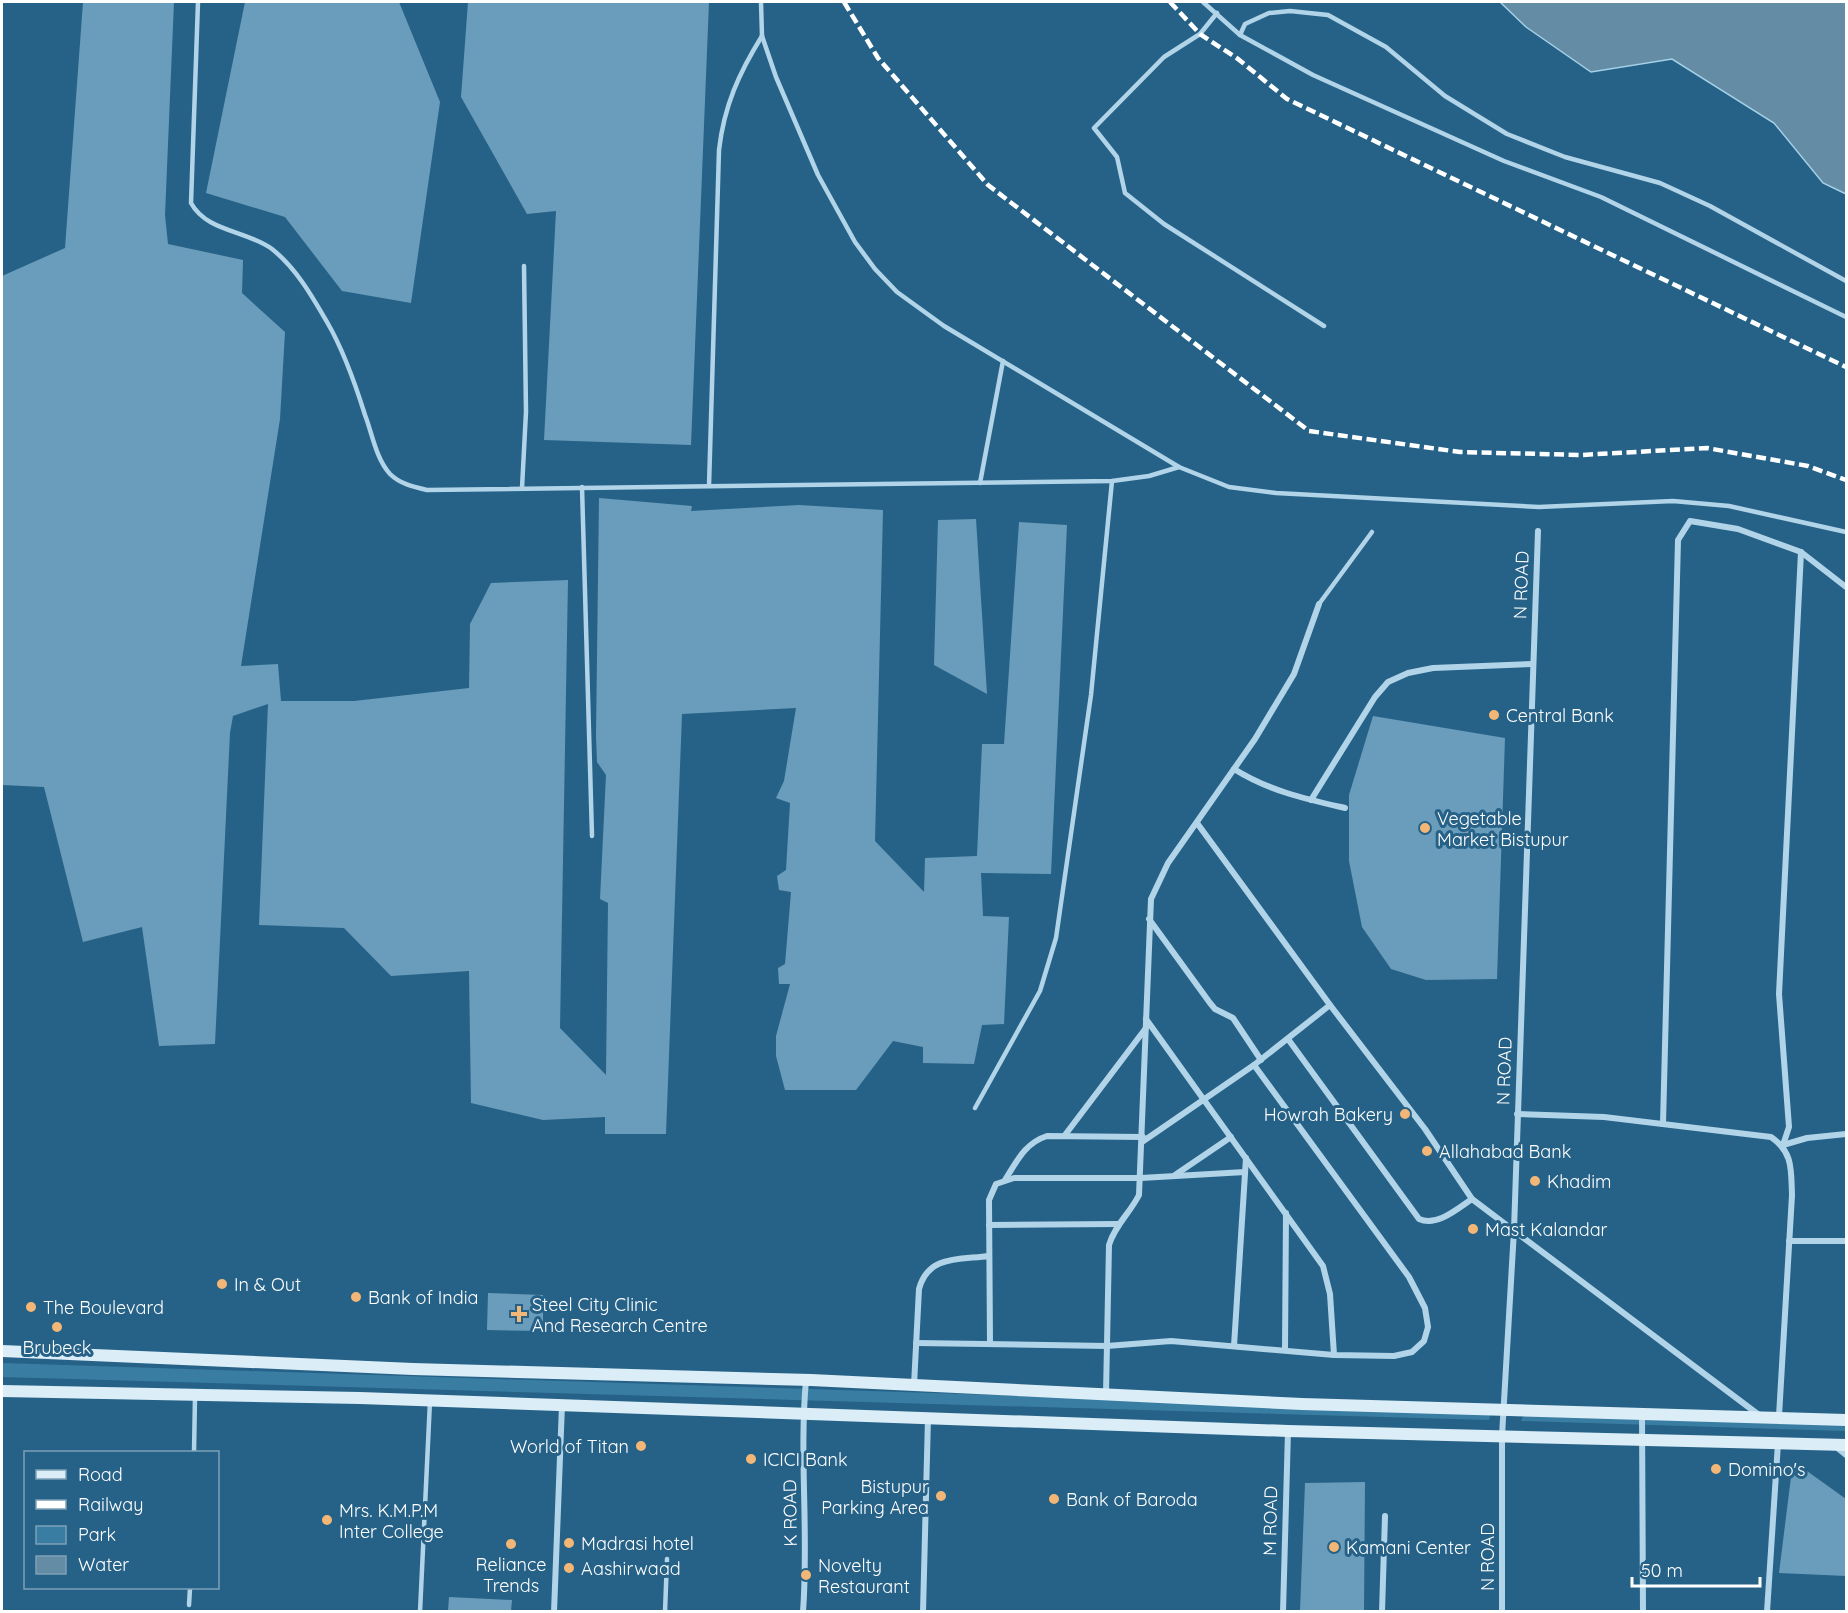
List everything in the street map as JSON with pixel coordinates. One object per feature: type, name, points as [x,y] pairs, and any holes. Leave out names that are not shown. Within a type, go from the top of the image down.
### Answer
[{"type":"street","points":[[1663,1124],[1678,540],[1690,522],[1738,529],[1801,552],[1846,587]]},
{"type":"street","name":"N ROAD","points":[[1502,1611],[1502,1436],[1514,1230],[1538,531]]},
{"type":"street","points":[[1783,1146],[1789,1127],[1779,994],[1801,552]]},
{"type":"street","points":[[1106,1394],[1109,1245],[1113,1230],[1132,1209],[1139,1195],[1141,1178],[1151,899],[1158,881],[1234,769],[1294,674],[1319,604]]},
{"type":"street","points":[[1311,800],[1375,697],[1388,682],[1408,673],[1433,668],[1533,663]]},
{"type":"street","points":[[1234,769],[1257,783],[1345,808]]},
{"type":"street","points":[[1197,823],[1330,1005],[1425,1129],[1472,1200],[1760,1416]]},
{"type":"street","points":[[1149,919],[1210,1003],[1215,1009],[1233,1018],[1261,1060]]},
{"type":"street","points":[[990,1343],[991,1190],[1005,1180],[1026,1148],[1036,1140],[1065,1135],[1142,1139],[1205,1101],[1330,1005]]},
{"type":"street","points":[[1146,1018],[1323,1266],[1330,1294],[1334,1355]]},
{"type":"street","points":[[1065,1135],[1146,1028]]},
{"type":"street","points":[[1288,1038],[1419,1219],[1427,1223],[1436,1221],[1472,1200]]},
{"type":"street","points":[[916,1343],[1107,1346],[1172,1341],[1334,1355],[1394,1356],[1412,1352],[1424,1341],[1428,1327],[1425,1308],[1409,1277],[1254,1065]]},
{"type":"street","points":[[1517,1114],[1604,1117],[1663,1124],[1770,1137],[1783,1146],[1791,1164],[1779,1416]]},
{"type":"street","points":[[1783,1146],[1807,1138],[1846,1134]]},
{"type":"street","points":[[1174,1176],[1231,1137]]},
{"type":"street","points":[[1234,1346],[1246,1158]]},
{"type":"street","points":[[1005,1180],[1141,1178],[1245,1172]]},
{"type":"street","points":[[1285,1350],[1286,1212]]},
{"type":"street","points":[[989,1225],[1119,1224]]},
{"type":"street","points":[[1789,1241],[1846,1241]]},
{"type":"street","points":[[914,1385],[920,1289],[923,1275],[930,1267],[944,1262],[989,1256]]},
{"type":"street","points":[[2,1351],[413,1369],[806,1380],[1302,1404],[1779,1416],[1846,1420]]},
{"type":"street","name":"K ROAD","points":[[803,1611],[806,1575],[803,1415],[806,1380]]},
{"type":"street","points":[[2,1391],[430,1401],[1288,1431],[1846,1445]]},
{"type":"street","points":[[554,1611],[562,1405]]},
{"type":"street","points":[[1642,1413],[1642,1611]]},
{"type":"street","points":[[923,1611],[928,1417]]},
{"type":"street","name":"M ROAD","points":[[1283,1611],[1288,1431]]},
{"type":"street","points":[[1767,1611],[1778,1443]]},
{"type":"street","points":[[1833,1445],[1846,1455]]},
{"type":"street","points":[[1382,1611],[1385,1516]]},
{"type":"lane","points":[[198,2],[191,202],[198,216],[209,223],[241,233],[272,249],[306,286],[332,330],[352,376],[379,454],[390,474],[407,486],[427,490],[1112,482],[1149,476],[1179,467]]},
{"type":"lane","points":[[761,2],[762,36],[776,76],[818,175],[855,242],[875,269],[897,292],[916,306],[1003,362],[1179,467],[1229,487],[1276,494],[1539,507],[1673,501],[1729,506],[1846,532]]},
{"type":"lane","points":[[1203,2],[1240,35],[1313,75],[1504,161],[1601,197],[1846,317]]},
{"type":"lane","points":[[1240,35],[1245,24],[1269,13],[1290,10],[1328,15],[1386,47],[1445,96],[1507,134],[1565,157],[1660,183],[1710,206],[1846,281]]},
{"type":"lane","points":[[1217,14],[1200,34],[1164,57],[1094,128],[1117,157],[1125,193],[1164,224],[1324,326]]},
{"type":"lane","points":[[709,486],[719,150],[722,119],[741,71],[762,36]]},
{"type":"lane","points":[[522,488],[526,411],[524,266]]},
{"type":"lane","points":[[980,483],[1003,362]]},
{"type":"lane","points":[[975,1108],[1040,991],[1056,938],[1091,695],[1112,482]]},
{"type":"lane","points":[[582,487],[592,836]]},
{"type":"lane","points":[[1319,604],[1372,532]]},
{"type":"lane","points":[[194,1451],[195,1395]]},
{"type":"lane","points":[[420,1611],[430,1401]]},
{"type":"lane","points":[[665,1611],[667,1559]]},
{"type":"lane","points":[[189,1605],[190,1589]]},
{"type":"green space","points":[[2,1363],[1491,1411],[1489,1420],[2,1377]]},
{"type":"green space","points":[[1524,1414],[1846,1421],[1846,1431],[1521,1421]]},
{"type":"water","points":[[1500,2],[1846,2],[1846,194],[1823,183],[1774,123],[1672,59],[1591,72],[1526,27]]},
{"type":"building","points":[[83,2],[174,2],[165,215],[168,244],[243,260],[242,293],[285,332],[280,419],[241,666],[278,664],[281,701],[354,701],[469,688],[470,624],[491,583],[568,580],[560,1028],[606,1075],[608,903],[600,899],[606,775],[597,762],[596,736],[599,498],[692,506],[691,511],[799,505],[883,510],[875,841],[924,892],[925,858],[977,856],[982,744],[1004,744],[1019,522],[1067,525],[1051,874],[981,873],[983,916],[1009,917],[1004,1024],[982,1025],[974,1064],[923,1063],[923,1047],[893,1041],[856,1090],[785,1090],[776,1056],[776,1036],[790,984],[779,984],[778,968],[785,964],[791,892],[779,890],[777,876],[786,870],[790,803],[776,798],[784,781],[796,708],[682,714],[666,1134],[605,1134],[605,1117],[543,1120],[471,1103],[469,971],[391,976],[344,928],[259,925],[268,704],[233,716],[230,733],[215,1044],[159,1046],[142,927],[83,942],[44,787],[2,785],[2,276],[65,248]]},
{"type":"building","points":[[245,2],[399,2],[440,102],[411,303],[342,291],[285,217],[206,193]]},
{"type":"building","points":[[468,2],[709,2],[691,445],[544,440],[556,211],[527,214],[461,97]]},
{"type":"building","points":[[976,519],[987,694],[934,665],[938,520]]},
{"type":"building","name":"Vegetable Market Bistupur","points":[[1373,716],[1505,738],[1497,979],[1426,980],[1391,969],[1362,927],[1349,861],[1349,795]]},
{"type":"building","points":[[488,1293],[543,1295],[543,1331],[487,1330]]},
{"type":"building","points":[[1793,1461],[1846,1499],[1846,1576],[1779,1573]]},
{"type":"building","name":"Kamani Center","points":[[1365,1482],[1364,1611],[1300,1611],[1305,1483]]},
{"type":"building","points":[[449,1597],[512,1600],[511,1611],[448,1611]]},
{"type":"railway","points":[[844,2],[878,58],[988,185],[1309,431],[1460,452],[1581,455],[1707,448],[1808,466],[1846,480]]},
{"type":"railway","points":[[1170,2],[1200,34],[1238,59],[1287,99],[1846,367]]},
{"type":"place","name":"Central Bank","points":[[1494,715]]},
{"type":"place","name":"Vegetable Market Bistupur","points":[[1425,828]]},
{"type":"place","name":"Howrah Bakery","points":[[1405,1114]]},
{"type":"place","name":"Allahabad Bank","points":[[1427,1151]]},
{"type":"place","name":"Khadim","points":[[1535,1181]]},
{"type":"place","name":"Mast Kalandar","points":[[1473,1229]]},
{"type":"place","name":"In & Out","points":[[222,1284]]},
{"type":"place","name":"Bank of India","points":[[356,1297]]},
{"type":"place","name":"The Boulevard","points":[[31,1307]]},
{"type":"place","name":"Steel City Clinic And Research Centre","points":[[519,1314]]},
{"type":"place","name":"Brubeck","points":[[57,1327]]},
{"type":"place","name":"World of Titan","points":[[641,1446]]},
{"type":"place","name":"ICICI Bank","points":[[751,1459]]},
{"type":"place","name":"Domino's","points":[[1716,1469]]},
{"type":"place","name":"Bistupur Parking Area","points":[[941,1496]]},
{"type":"place","name":"Bank of Baroda","points":[[1054,1499]]},
{"type":"place","name":"Mrs. K.M.P.M Inter College","points":[[327,1520]]},
{"type":"place","name":"Madrasi hotel","points":[[569,1543]]},
{"type":"place","name":"Reliance Trends","points":[[511,1544]]},
{"type":"place","name":"Kamani Center","points":[[1334,1547]]},
{"type":"place","name":"Aashirwaad","points":[[569,1568]]},
{"type":"place","name":"Novelty Restaurant","points":[[806,1575]]}]
